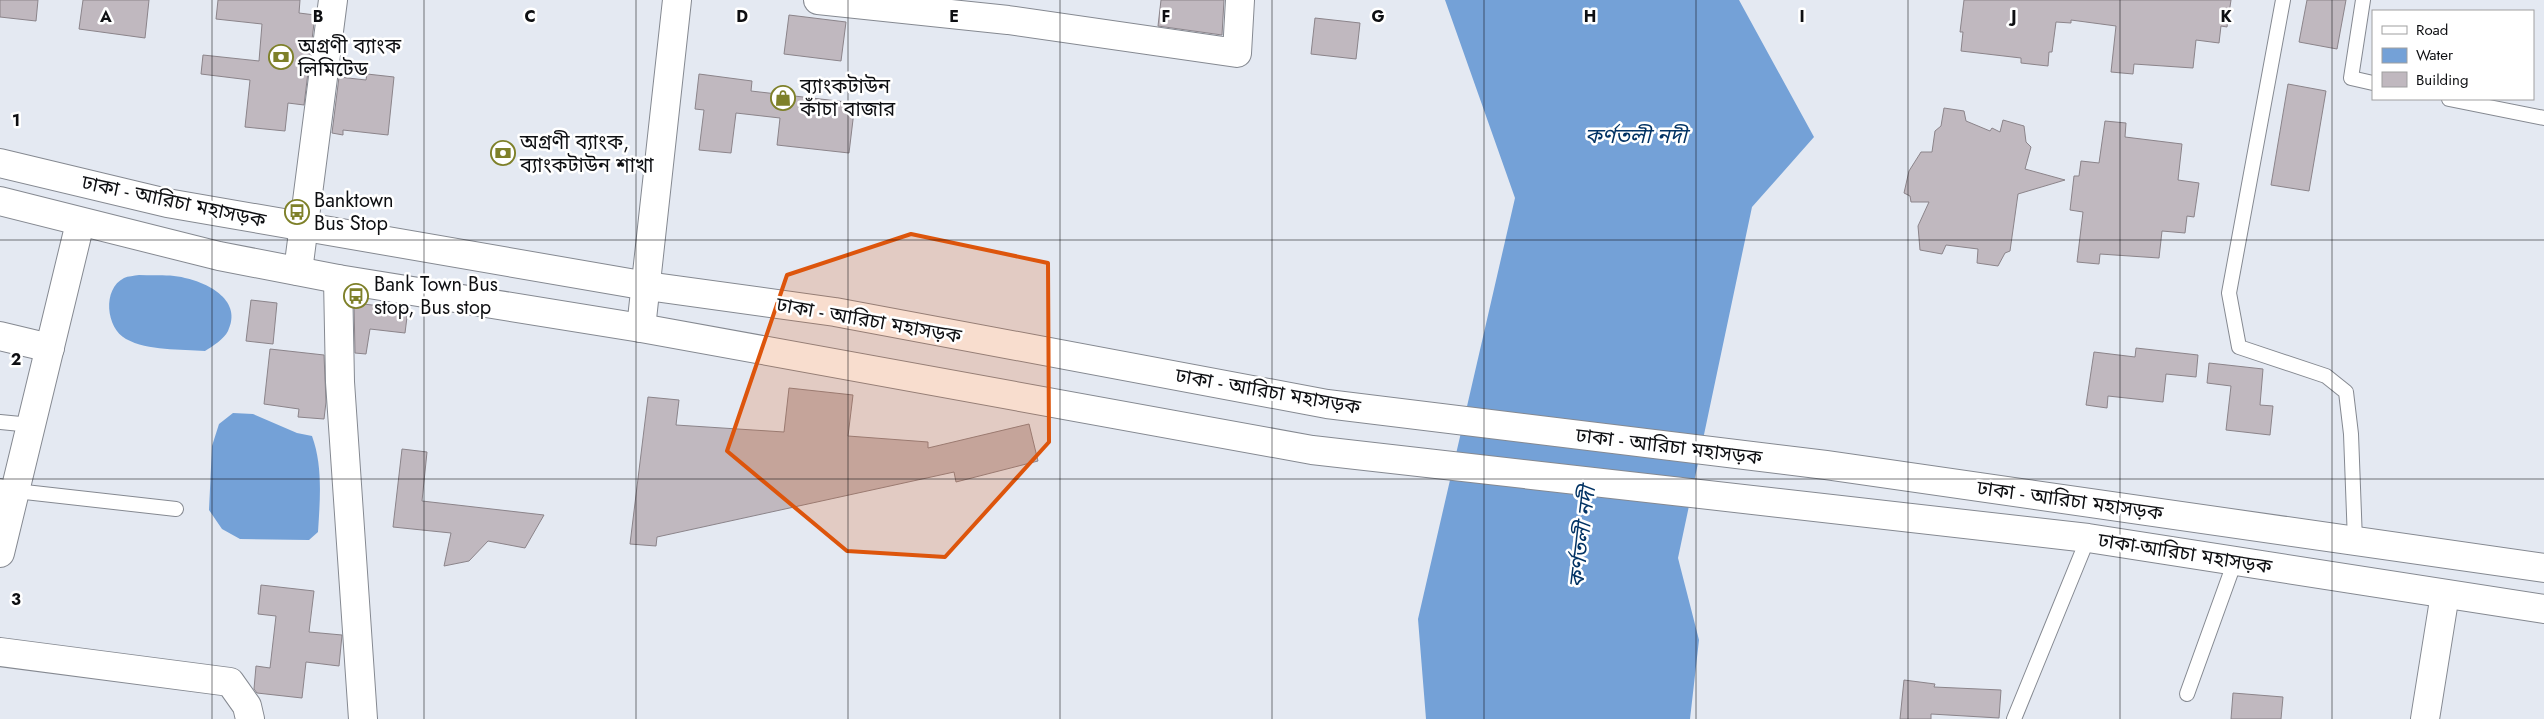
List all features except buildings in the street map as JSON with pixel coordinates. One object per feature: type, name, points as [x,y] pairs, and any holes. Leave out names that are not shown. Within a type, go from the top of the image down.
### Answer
[{"type":"main road","points":[[298,271],[333,0]]},
{"type":"main road","points":[[641,328],[677,0]]},
{"type":"main road","points":[[818,0],[871,3],[1008,20],[1237,53],[1240,0]]},
{"type":"main road","name":"ঢাকা - আরিচা মহাসড়ক","points":[[0,163],[167,203],[647,286],[835,312],[1327,404],[1826,465],[2544,568]]},
{"type":"main road","name":"ঢাকা - আরিচা মহাসড়ক","points":[[0,201],[80,223],[219,256],[338,279],[641,328],[1312,450]]},
{"type":"main road","points":[[0,554],[8,488],[32,425],[80,223]]},
{"type":"main road","points":[[338,279],[340,382],[363,719]]},
{"type":"main road","points":[[0,336],[50,348]]},
{"type":"main road","name":"ঢাকা-আরিচা মহাসড়ক","points":[[1312,450],[2088,538],[2544,609]]},
{"type":"main road","points":[[2425,719],[2445,594]]},
{"type":"main road","points":[[0,652],[230,682],[247,706],[250,719]]},
{"type":"lane","points":[[2283,0],[2229,293],[2239,347],[2326,376],[2346,392],[2351,434],[2355,540]]},
{"type":"lane","points":[[2363,0],[2351,78],[2372,83]]},
{"type":"lane","points":[[2455,100],[2544,118]]},
{"type":"lane","points":[[0,422],[32,425]]},
{"type":"lane","points":[[8,488],[176,509]]},
{"type":"lane","points":[[2014,719],[2088,538]]},
{"type":"lane","points":[[2187,694],[2235,561]]},
{"type":"highlighted area","points":[[911,234],[1048,263],[1049,442],[945,557],[847,551],[727,451],[787,275]]},
{"type":"water","name":"কর্ণতলী নদী","points":[[1445,0],[1739,0],[1814,137],[1752,207],[1678,558],[1699,640],[1690,719],[1426,719],[1418,619],[1515,198]]},
{"type":"water","points":[[139,275],[180,277],[194,280],[213,289],[227,302],[231,311],[228,331],[218,342],[205,351],[154,348],[126,339],[119,334],[114,326],[109,308],[110,299],[117,283],[126,277]]},
{"type":"water","points":[[233,413],[253,414],[297,433],[312,436],[318,459],[320,495],[318,532],[309,540],[240,539],[222,529],[209,510],[212,446],[219,424]]},
{"type":"place","name":"অগ্রণী ব্যাংক লিমিটেড","points":[[281,57]]},
{"type":"place","name":"ব্যাংকটাউন কাঁচা বাজার","points":[[783,98]]},
{"type":"place","name":"অগ্রণী ব্যাংক, ব্যাংকটাউন শাখা","points":[[503,153]]},
{"type":"place","name":"Banktown Bus Stop","points":[[297,212]]},
{"type":"place","name":"Bank Town Bus stop, Bus stop","points":[[356,296]]}]
